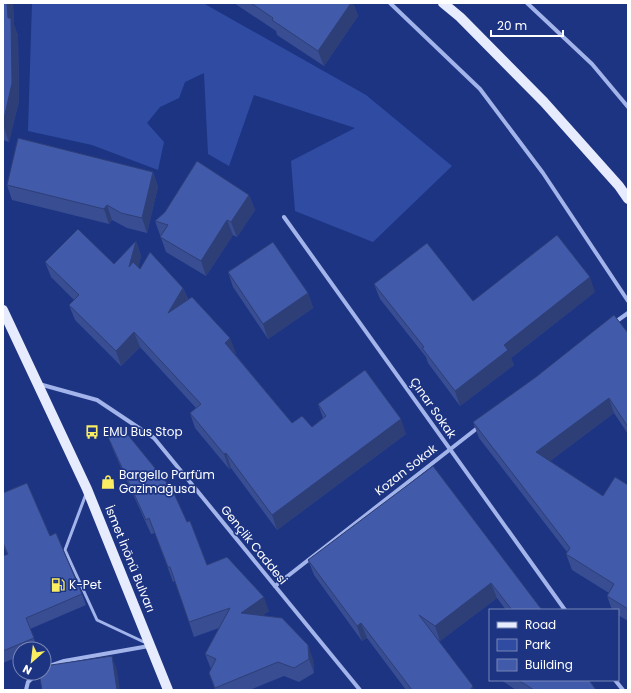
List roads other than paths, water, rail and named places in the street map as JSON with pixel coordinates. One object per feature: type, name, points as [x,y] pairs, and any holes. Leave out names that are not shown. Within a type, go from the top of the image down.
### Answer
[{"type":"main road","points":[[442,3],[460,17],[544,102],[619,186],[628,199]]},
{"type":"main road","name":"İsmet İnönü Bulvarı","points":[[3,310],[87,489],[168,690]]},
{"type":"street","points":[[390,3],[480,89],[543,173],[628,301]]},
{"type":"street","points":[[527,3],[592,64],[628,107]]},
{"type":"street","name":"Çınar Sokak","points":[[284,217],[564,609]]},
{"type":"street","points":[[610,327],[628,313]]},
{"type":"street","name":"Gençlik Caddesi","points":[[38,384],[97,400],[154,438],[360,690]]},
{"type":"street","name":"Kozan Sokak","points":[[275,586],[486,421]]},
{"type":"street","points":[[52,665],[64,661],[151,645]]},
{"type":"street","points":[[616,681],[623,690]]},
{"type":"lane","points":[[87,489],[65,550],[97,620],[151,645]]},
{"type":"place","name":"EMU Bus Stop","points":[[92,432]]},
{"type":"place","name":"Bargello Parfüm Gazimağusa","points":[[108,482]]},
{"type":"place","name":"K-Pet","points":[[58,585]]}]
